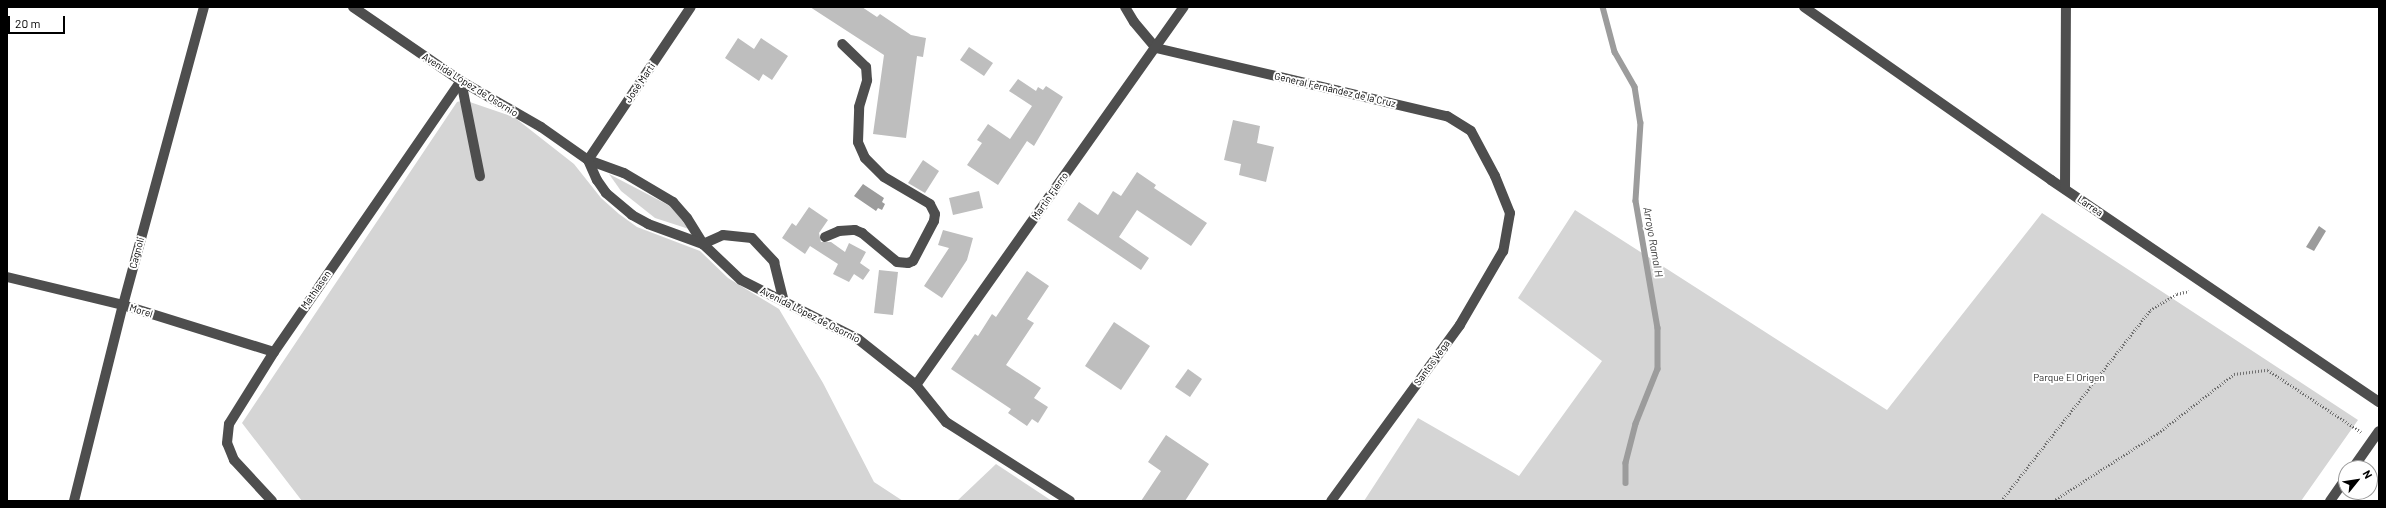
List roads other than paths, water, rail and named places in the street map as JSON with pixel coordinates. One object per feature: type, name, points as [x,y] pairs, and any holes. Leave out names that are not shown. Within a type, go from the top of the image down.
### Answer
[{"type":"street","name":"Cagnoli","points":[[74,501],[123,305],[204,7]]},
{"type":"street","name":"Avenida López de Osornio","points":[[353,7],[461,81],[541,127],[588,160],[624,173],[673,202],[688,218],[703,244],[742,280],[858,339],[916,385],[946,422],[1070,501]]},
{"type":"street","name":"José Martí","points":[[588,160],[691,7]]},
{"type":"street","points":[[1125,7],[1134,22],[1156,48]]},
{"type":"street","name":"Martín Fierro","points":[[916,385],[1184,7]]},
{"type":"street","name":"Larrea","points":[[1804,7],[2065,189],[2379,402]]},
{"type":"street","points":[[2065,189],[2066,7]]},
{"type":"street","points":[[825,237],[839,230],[855,230],[862,232],[897,262],[908,263],[913,261],[934,221],[935,214],[930,204],[884,177],[865,158],[858,142],[859,107],[867,80],[866,67],[842,44]]},
{"type":"street","name":"General Fernández de la Cruz","points":[[1156,48],[1447,116],[1471,131],[1495,176],[1510,213]]},
{"type":"street","points":[[461,81],[480,176]]},
{"type":"street","name":"Mathiasen","points":[[272,501],[234,460],[227,443],[229,424],[274,352],[461,81]]},
{"type":"street","name":"Avenida López de Osornio","points":[[588,160],[596,180],[606,194],[632,215],[648,224],[703,244]]},
{"type":"street","name":"Santos Vega","points":[[1331,501],[1460,325],[1503,251],[1510,213]]},
{"type":"street","points":[[703,244],[723,235],[752,238],[774,262],[784,302]]},
{"type":"street","name":"Morel","points":[[7,277],[123,305],[274,352]]},
{"type":"street","points":[[2358,460],[2379,431]]},
{"type":"street","points":[[2330,501],[2338,490]]},
{"type":"waterway","name":"Arroyo Ramal H","points":[[1603,7],[1615,52],[1635,87],[1641,123],[1636,201],[1658,328],[1658,369],[1636,424],[1626,463],[1626,483]]},
{"type":"park label","name":"Parque El Origen","points":[[2069,378]]}]
